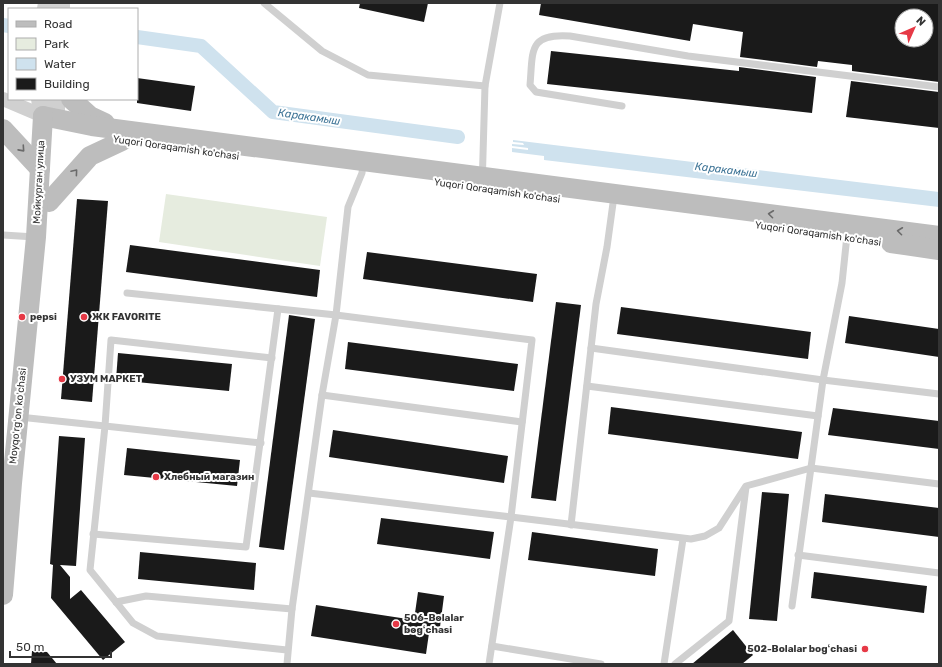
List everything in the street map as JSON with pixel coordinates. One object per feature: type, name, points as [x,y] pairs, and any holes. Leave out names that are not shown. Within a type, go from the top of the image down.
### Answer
[{"type":"main road","points":[[49,202],[90,156],[124,136],[90,116],[72,100]]},
{"type":"main road","name":"Yuqori Qoraqamish ko'chasi","points":[[49,116],[92,126],[124,136],[848,231],[939,250]]},
{"type":"main road","name":"Мойкурган улица","points":[[36,237],[40,169],[49,116]]},
{"type":"main road","name":"Мойкурган улица","points":[[36,237],[49,202],[49,116]]},
{"type":"main road","points":[[3,129],[40,169]]},
{"type":"main road","name":"Yuqori Qoraqamish ko'chasi","points":[[848,231],[939,236]]},
{"type":"main road","name":"Moyqoʻrgʻon koʻchasi","points":[[3,595],[7,483],[19,417],[36,237]]},
{"type":"street","name":"Yuqori Qoraqamish ko'chasi","points":[[3,99],[49,116]]},
{"type":"street","points":[[49,116],[56,100]]},
{"type":"lane","points":[[264,3],[322,51],[368,75],[485,86]]},
{"type":"lane","points":[[482,183],[485,86],[500,3]]},
{"type":"lane","points":[[622,106],[536,92],[530,85],[533,48],[541,40],[552,35],[570,36],[688,56],[939,87]]},
{"type":"lane","points":[[287,664],[287,650],[292,609],[322,395],[336,315],[348,207],[362,167]]},
{"type":"lane","points":[[570,525],[596,304],[614,200]]},
{"type":"lane","points":[[792,606],[823,380],[842,282],[848,231]]},
{"type":"lane","points":[[3,235],[36,237]]},
{"type":"lane","points":[[127,293],[336,315],[532,340],[511,517],[489,664]]},
{"type":"lane","points":[[93,534],[246,547],[278,309]]},
{"type":"lane","points":[[272,358],[111,340],[105,426],[90,570],[133,623],[157,636],[287,650]]},
{"type":"lane","points":[[591,348],[823,380],[939,394]]},
{"type":"lane","points":[[587,386],[818,416]]},
{"type":"lane","points":[[322,395],[522,422]]},
{"type":"lane","points":[[19,417],[261,443]]},
{"type":"lane","points":[[309,493],[683,539],[698,538],[715,531],[746,486],[811,468],[939,484]]},
{"type":"lane","points":[[675,664],[729,621],[746,486]]},
{"type":"lane","points":[[664,664],[683,539]]},
{"type":"lane","points":[[798,555],[939,573]]},
{"type":"lane","points":[[116,602],[146,596],[292,609]]},
{"type":"lane","points":[[492,646],[600,664]]},
{"type":"green space","points":[[166,194],[327,217],[320,266],[159,242]]},
{"type":"water","points":[[513,140],[939,192],[939,207],[544,160],[544,156],[512,152],[512,148],[528,150],[528,148],[512,146],[512,144],[524,145],[523,143],[513,142]]},
{"type":"building","points":[[360,3],[428,3],[424,22],[359,8]]},
{"type":"building","points":[[541,3],[939,3],[939,82],[852,71],[852,65],[818,61],[817,67],[740,57],[743,32],[693,24],[690,41],[539,15]]},
{"type":"building","points":[[551,51],[739,71],[739,67],[816,77],[812,113],[547,84]]},
{"type":"building","points":[[138,78],[195,86],[191,111],[137,103]]},
{"type":"building","points":[[851,81],[939,92],[939,128],[846,117]]},
{"type":"building","name":"ЖК FAVORITE","points":[[77,199],[108,201],[92,402],[61,399]]},
{"type":"building","points":[[130,245],[320,270],[317,297],[126,272]]},
{"type":"building","points":[[367,252],[537,274],[533,302],[363,279]]},
{"type":"building","points":[[556,302],[581,305],[556,501],[531,498]]},
{"type":"building","points":[[621,307],[811,332],[808,359],[617,334]]},
{"type":"building","points":[[289,315],[315,319],[284,550],[259,547]]},
{"type":"building","points":[[849,316],[939,329],[939,357],[845,343]]},
{"type":"building","points":[[348,342],[518,364],[514,391],[345,369]]},
{"type":"building","points":[[118,353],[232,364],[229,391],[116,380]]},
{"type":"building","points":[[611,407],[802,432],[798,459],[608,434]]},
{"type":"building","points":[[833,408],[939,421],[939,449],[828,435]]},
{"type":"building","points":[[333,430],[508,456],[504,483],[329,457]]},
{"type":"building","points":[[59,436],[85,438],[76,566],[60,565],[70,577],[70,599],[81,590],[125,642],[103,660],[51,598],[53,565],[50,564]]},
{"type":"building","points":[[127,448],[240,460],[237,486],[124,475]]},
{"type":"building","points":[[762,492],[789,494],[777,621],[749,619]]},
{"type":"building","points":[[825,494],[939,508],[939,537],[822,522]]},
{"type":"building","points":[[381,518],[494,532],[490,559],[377,544]]},
{"type":"building","points":[[532,532],[658,549],[655,576],[528,560]]},
{"type":"building","points":[[140,552],[256,563],[254,590],[138,579]]},
{"type":"building","points":[[814,572],[927,586],[924,613],[811,598]]},
{"type":"building","points":[[418,592],[444,596],[440,627],[430,626],[426,654],[311,636],[316,605],[414,620]]},
{"type":"building","points":[[733,630],[753,655],[742,664],[692,664]]},
{"type":"building","points":[[32,651],[47,652],[57,664],[31,664]]},
{"type":"waterway","name":"Каракамыш","points":[[3,25],[8,26]]},
{"type":"waterway","name":"Каракамыш","points":[[138,37],[201,46],[273,112],[458,137]]},
{"type":"place","name":"pepsi","points":[[22,317]]},
{"type":"place","name":"ЖК FAVORITE","points":[[84,317]]},
{"type":"place","name":"УЗУМ МАРКЕТ","points":[[62,379]]},
{"type":"place","name":"Хлебный магазин","points":[[156,477]]},
{"type":"place","name":"506-Bolalar bogʻchasi","points":[[396,624]]},
{"type":"place","name":"502-Bolalar bogʻchasi","points":[[865,649]]}]
